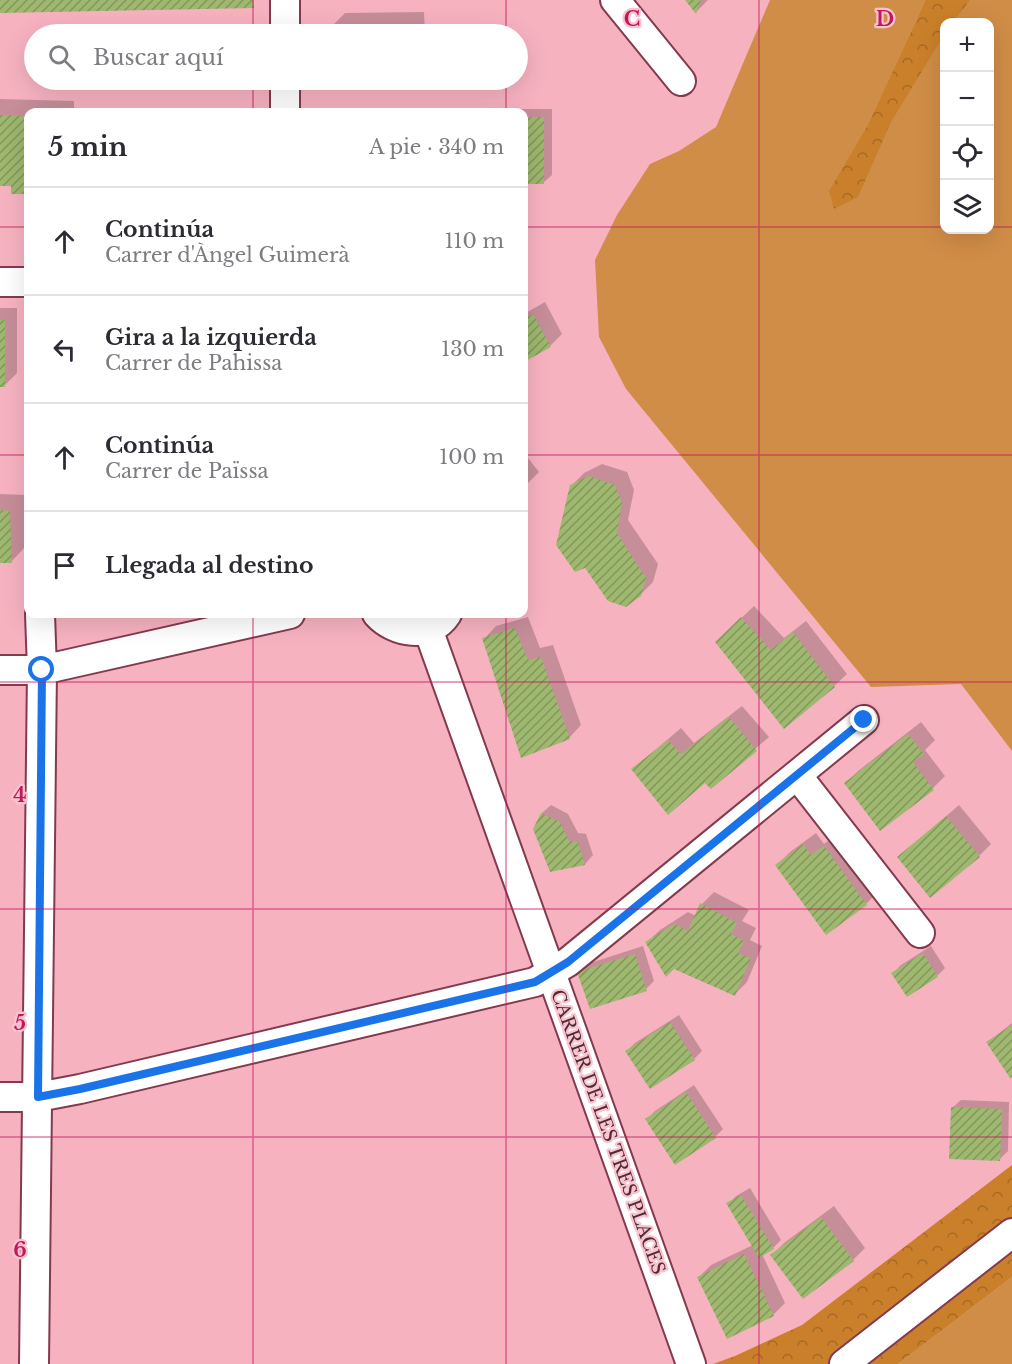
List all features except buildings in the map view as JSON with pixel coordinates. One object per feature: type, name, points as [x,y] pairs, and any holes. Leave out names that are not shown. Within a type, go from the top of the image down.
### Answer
[{"type":"street","points":[[285,0],[285,24]]},
{"type":"street","points":[[615,0],[681,81]]},
{"type":"street","points":[[285,90],[285,108]]},
{"type":"street","points":[[0,282],[24,282]]},
{"type":"street","points":[[34,1364],[42,670],[40,618]]},
{"type":"street","points":[[0,670],[42,670],[272,618]]},
{"type":"street","points":[[380,618],[398,629],[413,632],[437,621]]},
{"type":"street","name":"CARRER DE LES TRES PLACES","points":[[437,621],[551,972],[691,1364]]},
{"type":"street","points":[[0,1097],[38,1097],[80,1089],[535,982],[568,962],[864,720]]},
{"type":"street","points":[[797,775],[920,933]]},
{"type":"street","points":[[844,1364],[1012,1233]]},
{"type":"shaded area","points":[[770,0],[1012,0],[1012,751],[961,684],[871,687],[626,389],[599,337],[595,260],[617,215],[650,164],[679,151],[716,127]]},
{"type":"shaded area","points":[[1012,1277],[1012,1364],[898,1364]]},
{"type":"green space","points":[[926,0],[970,0],[956,18],[940,18],[940,42],[891,122],[858,197],[834,209],[829,191],[868,125]]},
{"type":"green space","points":[[1012,1165],[1012,1277],[898,1364],[713,1364],[802,1325]]},
{"type":"route","points":[[42,670],[38,1097],[535,982],[568,962],[864,720]]}]
